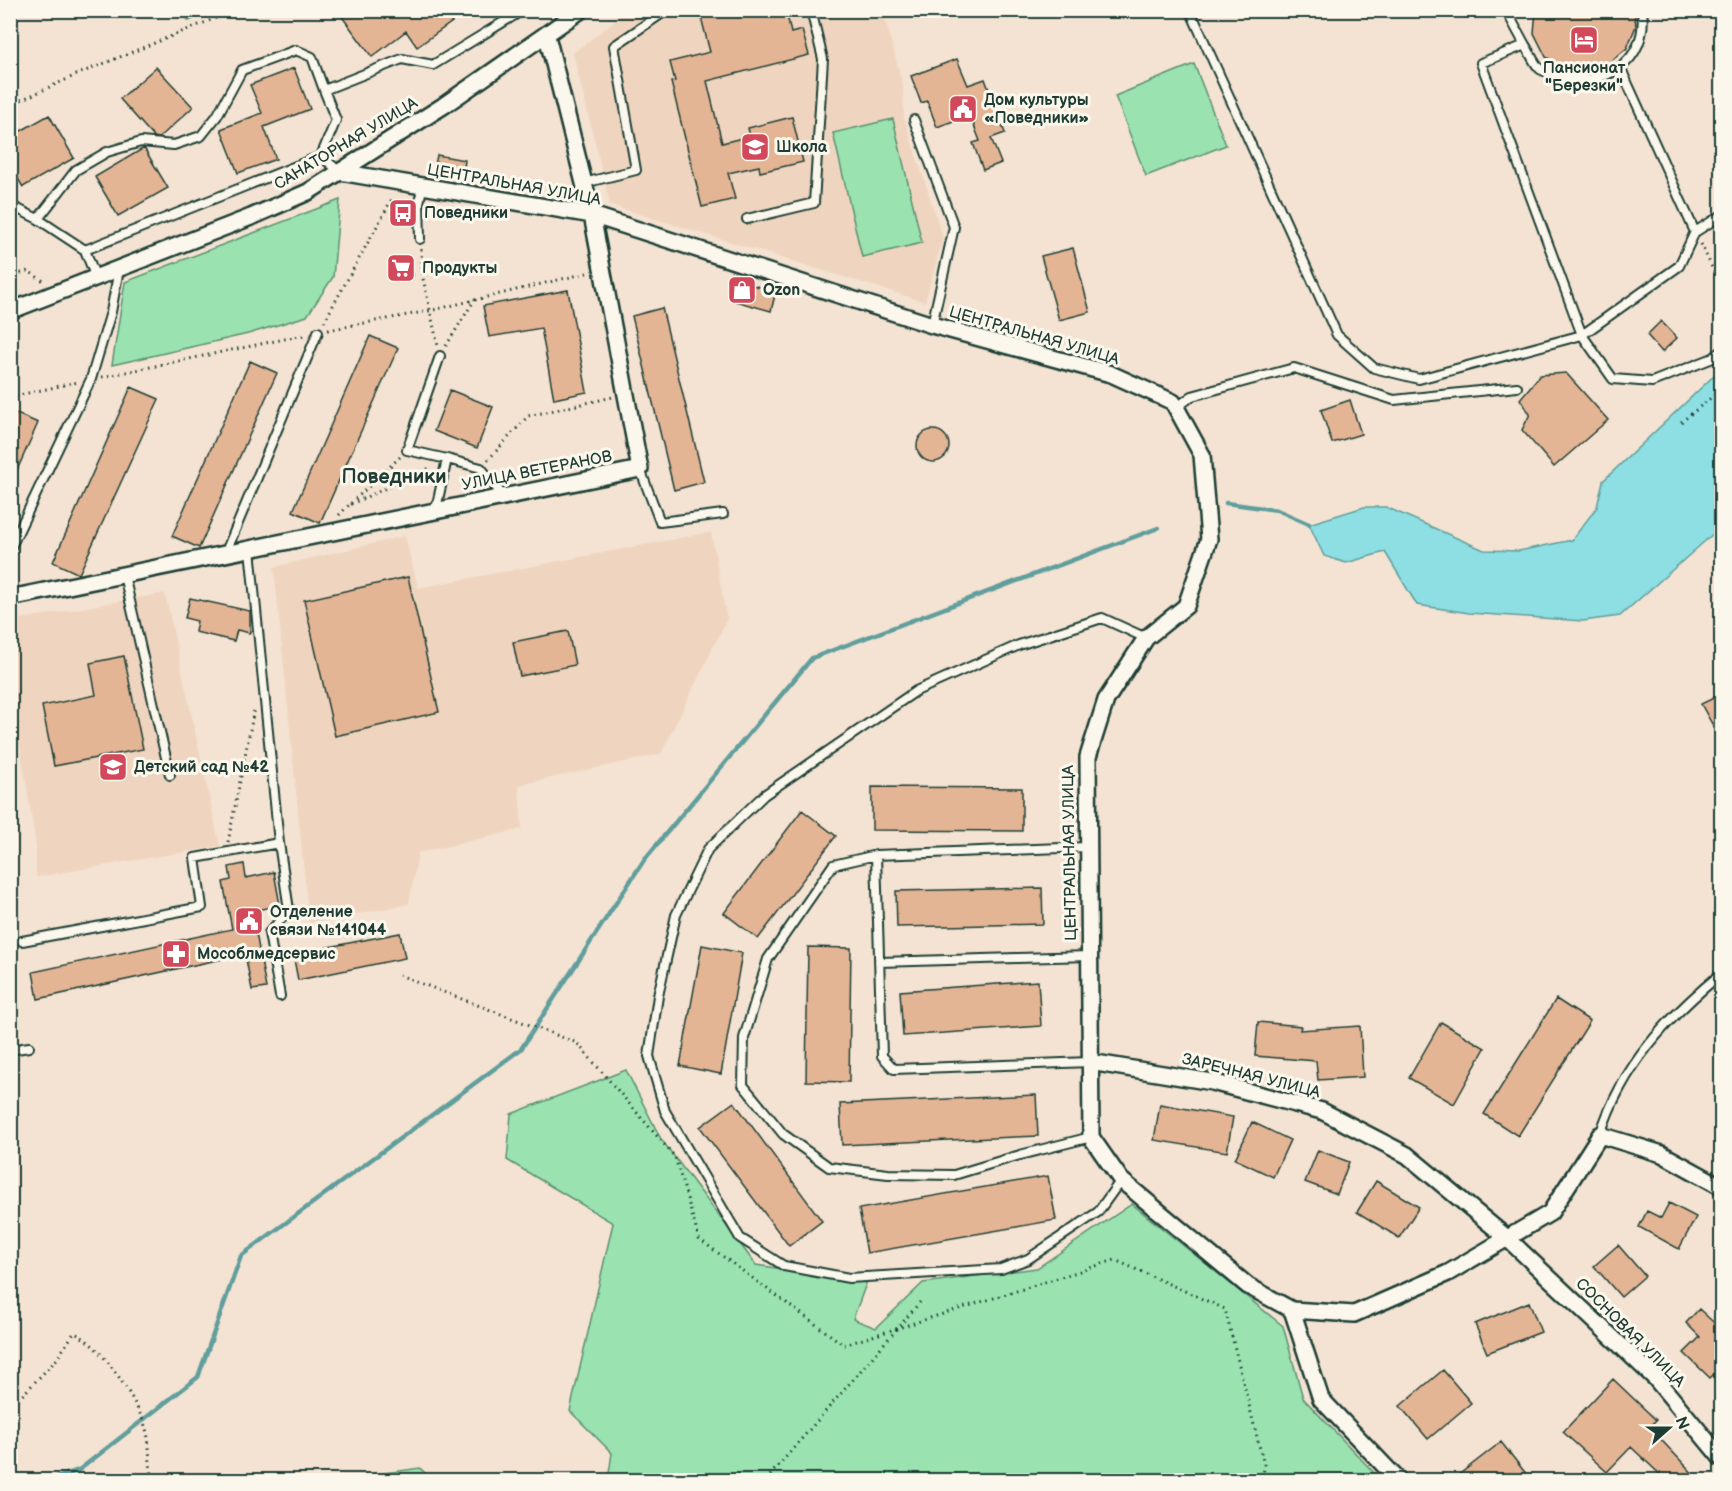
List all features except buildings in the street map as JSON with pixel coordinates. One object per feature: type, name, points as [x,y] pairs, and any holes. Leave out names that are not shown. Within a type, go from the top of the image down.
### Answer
[{"type":"street","name":"САНАТОРНАЯ УЛИЦА","points":[[10,311],[292,200],[340,172],[547,36],[581,10]]},
{"type":"street","points":[[547,36],[592,215],[640,469]]},
{"type":"street","name":"ЦЕНТРАЛЬНАЯ УЛИЦА","points":[[340,172],[422,188],[592,215],[932,325],[1111,374],[1173,402],[1202,455],[1209,539],[1186,606],[1146,638],[1106,700],[1088,757],[1091,1137]]},
{"type":"street","name":"УЛИЦА ВЕТЕРАНОВ","points":[[10,598],[640,469]]},
{"type":"street","name":"ЗАРЕЧНАЯ УЛИЦА","points":[[1090,1062],[1212,1082],[1322,1111],[1407,1155],[1507,1238]]},
{"type":"street","points":[[1091,1137],[1121,1180],[1248,1286],[1292,1310],[1354,1314],[1448,1272],[1550,1213],[1600,1135],[1662,1154],[1722,1187]]},
{"type":"street","name":"СОСНОВАЯ УЛИЦА","points":[[1507,1238],[1655,1378],[1722,1459]]},
{"type":"street","points":[[1292,1310],[1321,1399],[1398,1480]]},
{"type":"lane","points":[[324,90],[402,59],[433,65],[524,10]]},
{"type":"lane","points":[[584,183],[636,170],[614,46],[667,10]]},
{"type":"lane","points":[[747,219],[814,203],[823,59],[811,10]]},
{"type":"lane","points":[[1190,10],[1337,335],[1374,368],[1419,379],[1582,334],[1679,266],[1695,232],[1722,215]]},
{"type":"lane","points":[[1506,10],[1540,69],[1575,81],[1605,78],[1635,53],[1644,28],[1641,10]]},
{"type":"lane","points":[[1526,45],[1482,63],[1582,334],[1613,379],[1652,382],[1713,358],[1722,351]]},
{"type":"lane","points":[[38,219],[76,170],[107,152],[141,142],[174,145],[201,136],[217,116],[243,70],[296,50],[312,57],[336,120],[321,156],[85,250]]},
{"type":"lane","points":[[1620,67],[1695,232]]},
{"type":"lane","points":[[914,120],[954,227],[932,325]]},
{"type":"lane","points":[[321,156],[340,172]]},
{"type":"lane","points":[[420,239],[419,203],[422,188]]},
{"type":"lane","points":[[10,205],[38,219],[85,250],[96,278]]},
{"type":"lane","points":[[10,549],[91,379],[111,312],[119,269]]},
{"type":"lane","points":[[225,554],[318,332]]},
{"type":"lane","points":[[440,356],[407,450],[481,468],[503,496]]},
{"type":"lane","points":[[1176,408],[1192,396],[1294,368],[1394,400],[1517,387]]},
{"type":"lane","points":[[436,509],[447,459]]},
{"type":"lane","points":[[640,469],[660,522],[723,514]]},
{"type":"lane","points":[[250,549],[279,843],[289,910],[268,933],[280,996]]},
{"type":"lane","points":[[124,575],[170,775]]},
{"type":"lane","points":[[1121,1180],[1098,1212],[1028,1259],[1001,1269],[849,1278],[784,1266],[740,1238],[665,1111],[649,1056],[658,996],[676,915],[708,849],[764,795],[916,691],[1019,645],[1102,618],[1146,638]]},
{"type":"lane","points":[[22,941],[202,907],[195,858],[279,843]]},
{"type":"lane","points":[[1088,847],[876,855],[833,865],[768,959],[744,1038],[743,1085],[783,1134],[829,1167],[888,1174],[954,1175],[1091,1137]]},
{"type":"lane","points":[[876,855],[882,1056],[894,1068],[1090,1062]]},
{"type":"lane","points":[[879,962],[1089,956]]},
{"type":"lane","points":[[1600,1135],[1611,1101],[1648,1044],[1687,1002],[1722,973]]},
{"type":"lane","points":[[10,1050],[29,1047]]},
{"type":"path","points":[[10,105],[83,72],[236,10]]},
{"type":"path","points":[[318,332],[399,184]]},
{"type":"path","points":[[1695,232],[1722,289]]},
{"type":"path","points":[[420,239],[422,274],[440,356]]},
{"type":"path","points":[[10,267],[21,273],[28,271],[50,285]]},
{"type":"path","points":[[10,397],[429,310],[587,273]]},
{"type":"path","points":[[440,356],[475,299]]},
{"type":"path","points":[[1714,376],[1722,384]]},
{"type":"path","points":[[1682,422],[1722,389]]},
{"type":"path","points":[[481,468],[528,416],[626,394]]},
{"type":"path","points":[[407,450],[349,505],[447,459]]},
{"type":"path","points":[[226,853],[255,703]]},
{"type":"path","points":[[399,975],[577,1043],[675,1157],[699,1239],[844,1345],[1115,1260],[1225,1309],[1264,1465],[1263,1480]]},
{"type":"path","points":[[766,1480],[921,1301]]},
{"type":"path","points":[[10,1408],[56,1360],[74,1333],[81,1336],[108,1363],[139,1410],[146,1431],[153,1480]]},
{"type":"shaded area","name":"Школа","points":[[627,11],[883,11],[903,86],[904,117],[943,238],[925,302],[610,205],[573,53]]},
{"type":"shaded area","points":[[711,532],[727,619],[661,754],[519,785],[522,829],[418,853],[409,904],[309,923],[274,567],[405,536],[418,588]]},
{"type":"shaded area","name":"Детский сад №42","points":[[165,593],[220,846],[36,877],[36,846],[11,689],[10,621]]},
{"type":"green space","points":[[181,11],[209,11],[189,21]]},
{"type":"green space","points":[[1194,64],[1226,145],[1146,176],[1115,96]]},
{"type":"green space","points":[[893,119],[922,243],[862,257],[833,133]]},
{"type":"green space","points":[[340,200],[333,277],[307,316],[248,334],[112,365],[125,282]]},
{"type":"green space","points":[[626,1070],[661,1139],[756,1265],[867,1281],[853,1319],[876,1328],[923,1283],[1037,1268],[1132,1204],[1283,1326],[1303,1398],[1381,1480],[608,1480],[612,1453],[570,1411],[613,1223],[507,1160],[511,1114]]},
{"type":"green space","points":[[420,1468],[432,1480],[337,1480]]},
{"type":"water","points":[[1721,369],[1721,527],[1620,616],[1583,621],[1469,613],[1417,605],[1385,552],[1346,563],[1324,556],[1309,524],[1364,507],[1386,507],[1484,550],[1519,551],[1572,540],[1597,507],[1603,481]]},
{"type":"waterway","points":[[1226,503],[1277,510],[1309,524]]},
{"type":"waterway","points":[[50,1480],[79,1470],[198,1377],[241,1256],[521,1049],[644,860],[812,658],[1158,528]]},
{"type":"place","name":"Пансионат \"Березки\"","points":[[1584,40]]},
{"type":"place","name":"Дом культуры «Поведники»","points":[[963,109]]},
{"type":"place","name":"Школа","points":[[755,147]]},
{"type":"place","name":"Поведники","points":[[403,213]]},
{"type":"place","name":"Продукты","points":[[401,268]]},
{"type":"place","name":"Ozon","points":[[742,290]]},
{"type":"place","name":"Детский сад №42","points":[[113,767]]},
{"type":"place","name":"Отделение связи №141044","points":[[249,921]]},
{"type":"place","name":"Мособлмедсервис","points":[[176,954]]},
{"type":"district","name":"Поведники","points":[[394,477]]}]
